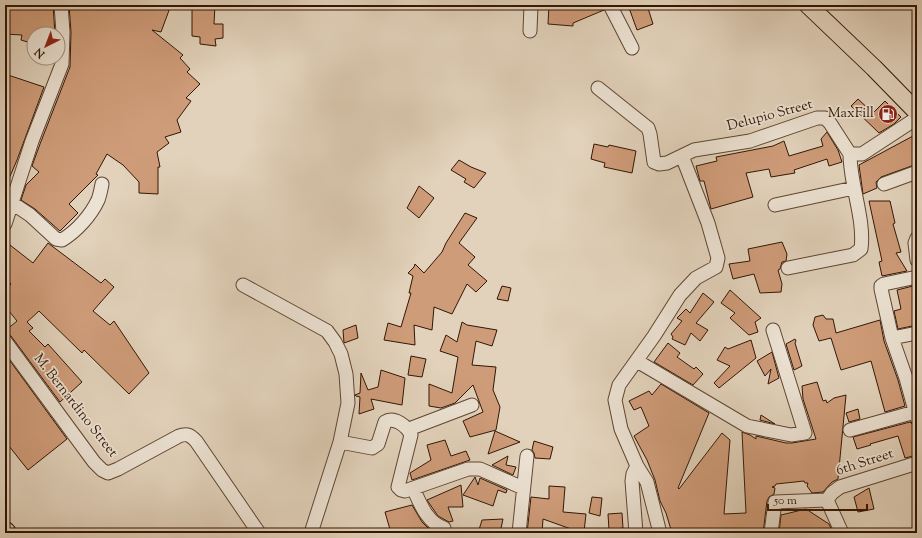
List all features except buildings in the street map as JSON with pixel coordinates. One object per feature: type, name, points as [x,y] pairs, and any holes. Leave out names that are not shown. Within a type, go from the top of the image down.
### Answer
[{"type":"main road","points":[[808,5],[874,68],[917,112]]},
{"type":"street","points":[[5,224],[32,141],[62,64],[63,32],[61,5]]},
{"type":"street","points":[[530,31],[531,5]]},
{"type":"street","points":[[610,5],[632,48]]},
{"type":"street","name":"Delupio Street","points":[[598,88],[648,128],[654,162],[660,164],[667,163],[694,150],[750,141],[817,118],[825,118],[850,154]]},
{"type":"street","points":[[788,268],[853,255],[861,249],[862,235],[850,167],[850,154],[862,154],[917,118]]},
{"type":"street","points":[[660,533],[647,482],[637,466],[620,429],[615,400],[619,385],[637,361],[680,295],[696,278],[716,267],[718,263],[718,258],[708,223],[682,156]]},
{"type":"street","points":[[884,184],[917,172]]},
{"type":"street","points":[[12,203],[30,215],[56,239],[62,240],[73,233],[86,218],[98,200],[102,184]]},
{"type":"street","points":[[776,205],[854,188]]},
{"type":"street","points":[[917,238],[914,243],[917,260]]},
{"type":"street","points":[[850,430],[916,415],[906,378],[892,338],[881,286],[884,284],[917,277]]},
{"type":"street","points":[[243,285],[327,332],[335,342],[341,354],[346,374],[348,403],[340,442],[311,533]]},
{"type":"street","points":[[637,361],[747,426],[791,436],[805,433],[773,330]]},
{"type":"street","points":[[892,338],[917,333]]},
{"type":"street","name":"M. Bernardino Street","points":[[5,341],[94,462],[102,470],[108,473],[179,436],[184,434],[190,435],[196,441],[259,533]]},
{"type":"street","points":[[408,429],[472,405]]},
{"type":"street","points":[[340,442],[372,448],[378,444],[385,422],[388,420],[401,424],[408,429],[411,434],[398,487],[401,490],[405,491],[468,469],[480,469],[523,488]]},
{"type":"street","points":[[519,533],[527,456]]},
{"type":"street","name":"6th Street","points":[[827,500],[832,492],[840,487],[917,463]]},
{"type":"street","points":[[636,533],[632,481],[633,474],[637,466]]},
{"type":"street","points":[[413,488],[429,517],[438,526],[444,528]]},
{"type":"street","points":[[771,533],[775,502],[827,500],[842,533]]},
{"type":"place","name":"MaxFill","points":[[888,114]]}]
